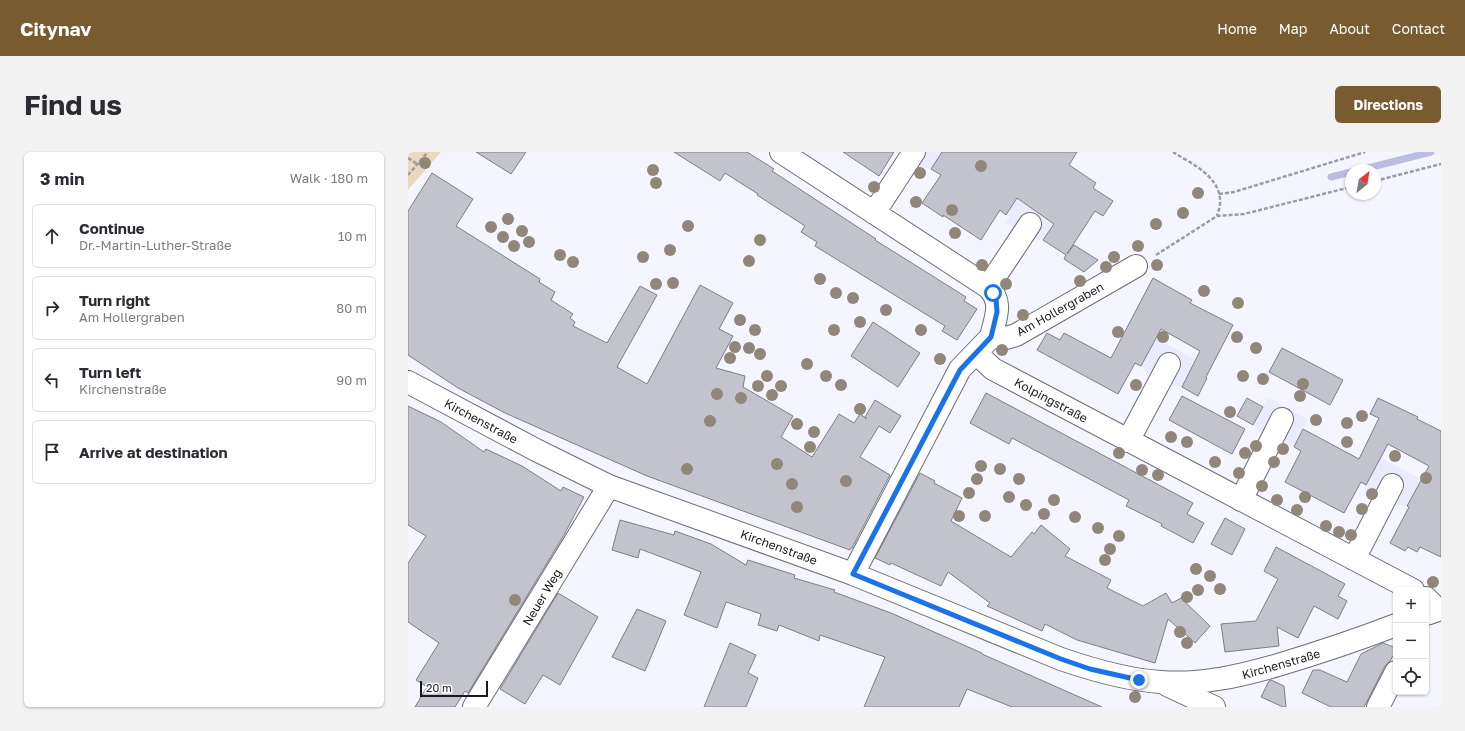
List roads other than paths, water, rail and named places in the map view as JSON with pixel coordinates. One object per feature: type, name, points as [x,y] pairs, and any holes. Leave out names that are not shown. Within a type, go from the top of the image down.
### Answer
[{"type":"street","points":[[780,152],[988,287],[993,293],[997,304],[997,312],[991,337],[960,370],[853,574]]},
{"type":"street","points":[[874,213],[914,152]]},
{"type":"street","points":[[988,287],[1030,224]]},
{"type":"street","name":"Am Hollergraben","points":[[991,337],[1006,338],[1016,335],[1136,266]]},
{"type":"street","name":"Kolpingstraße","points":[[976,353],[993,369],[1407,587]]},
{"type":"street","points":[[1128,441],[1169,364]]},
{"type":"street","name":"Kirchenstraße","points":[[408,382],[536,450],[609,486],[853,574],[1061,659],[1090,669],[1118,676],[1162,682],[1195,682],[1230,678],[1321,653],[1393,626]]},
{"type":"street","points":[[1241,500],[1282,419]]},
{"type":"street","points":[[1354,559],[1392,485]]},
{"type":"street","name":"Neuer Weg","points":[[478,706],[609,486]]},
{"type":"street","points":[[1378,707],[1393,678]]},
{"type":"street","name":"Kirchenstraße","points":[[1162,682],[1214,707]]},
{"type":"waterway","points":[[1381,165],[1431,152]]},
{"type":"waterway","points":[[1331,177],[1345,174]]}]
